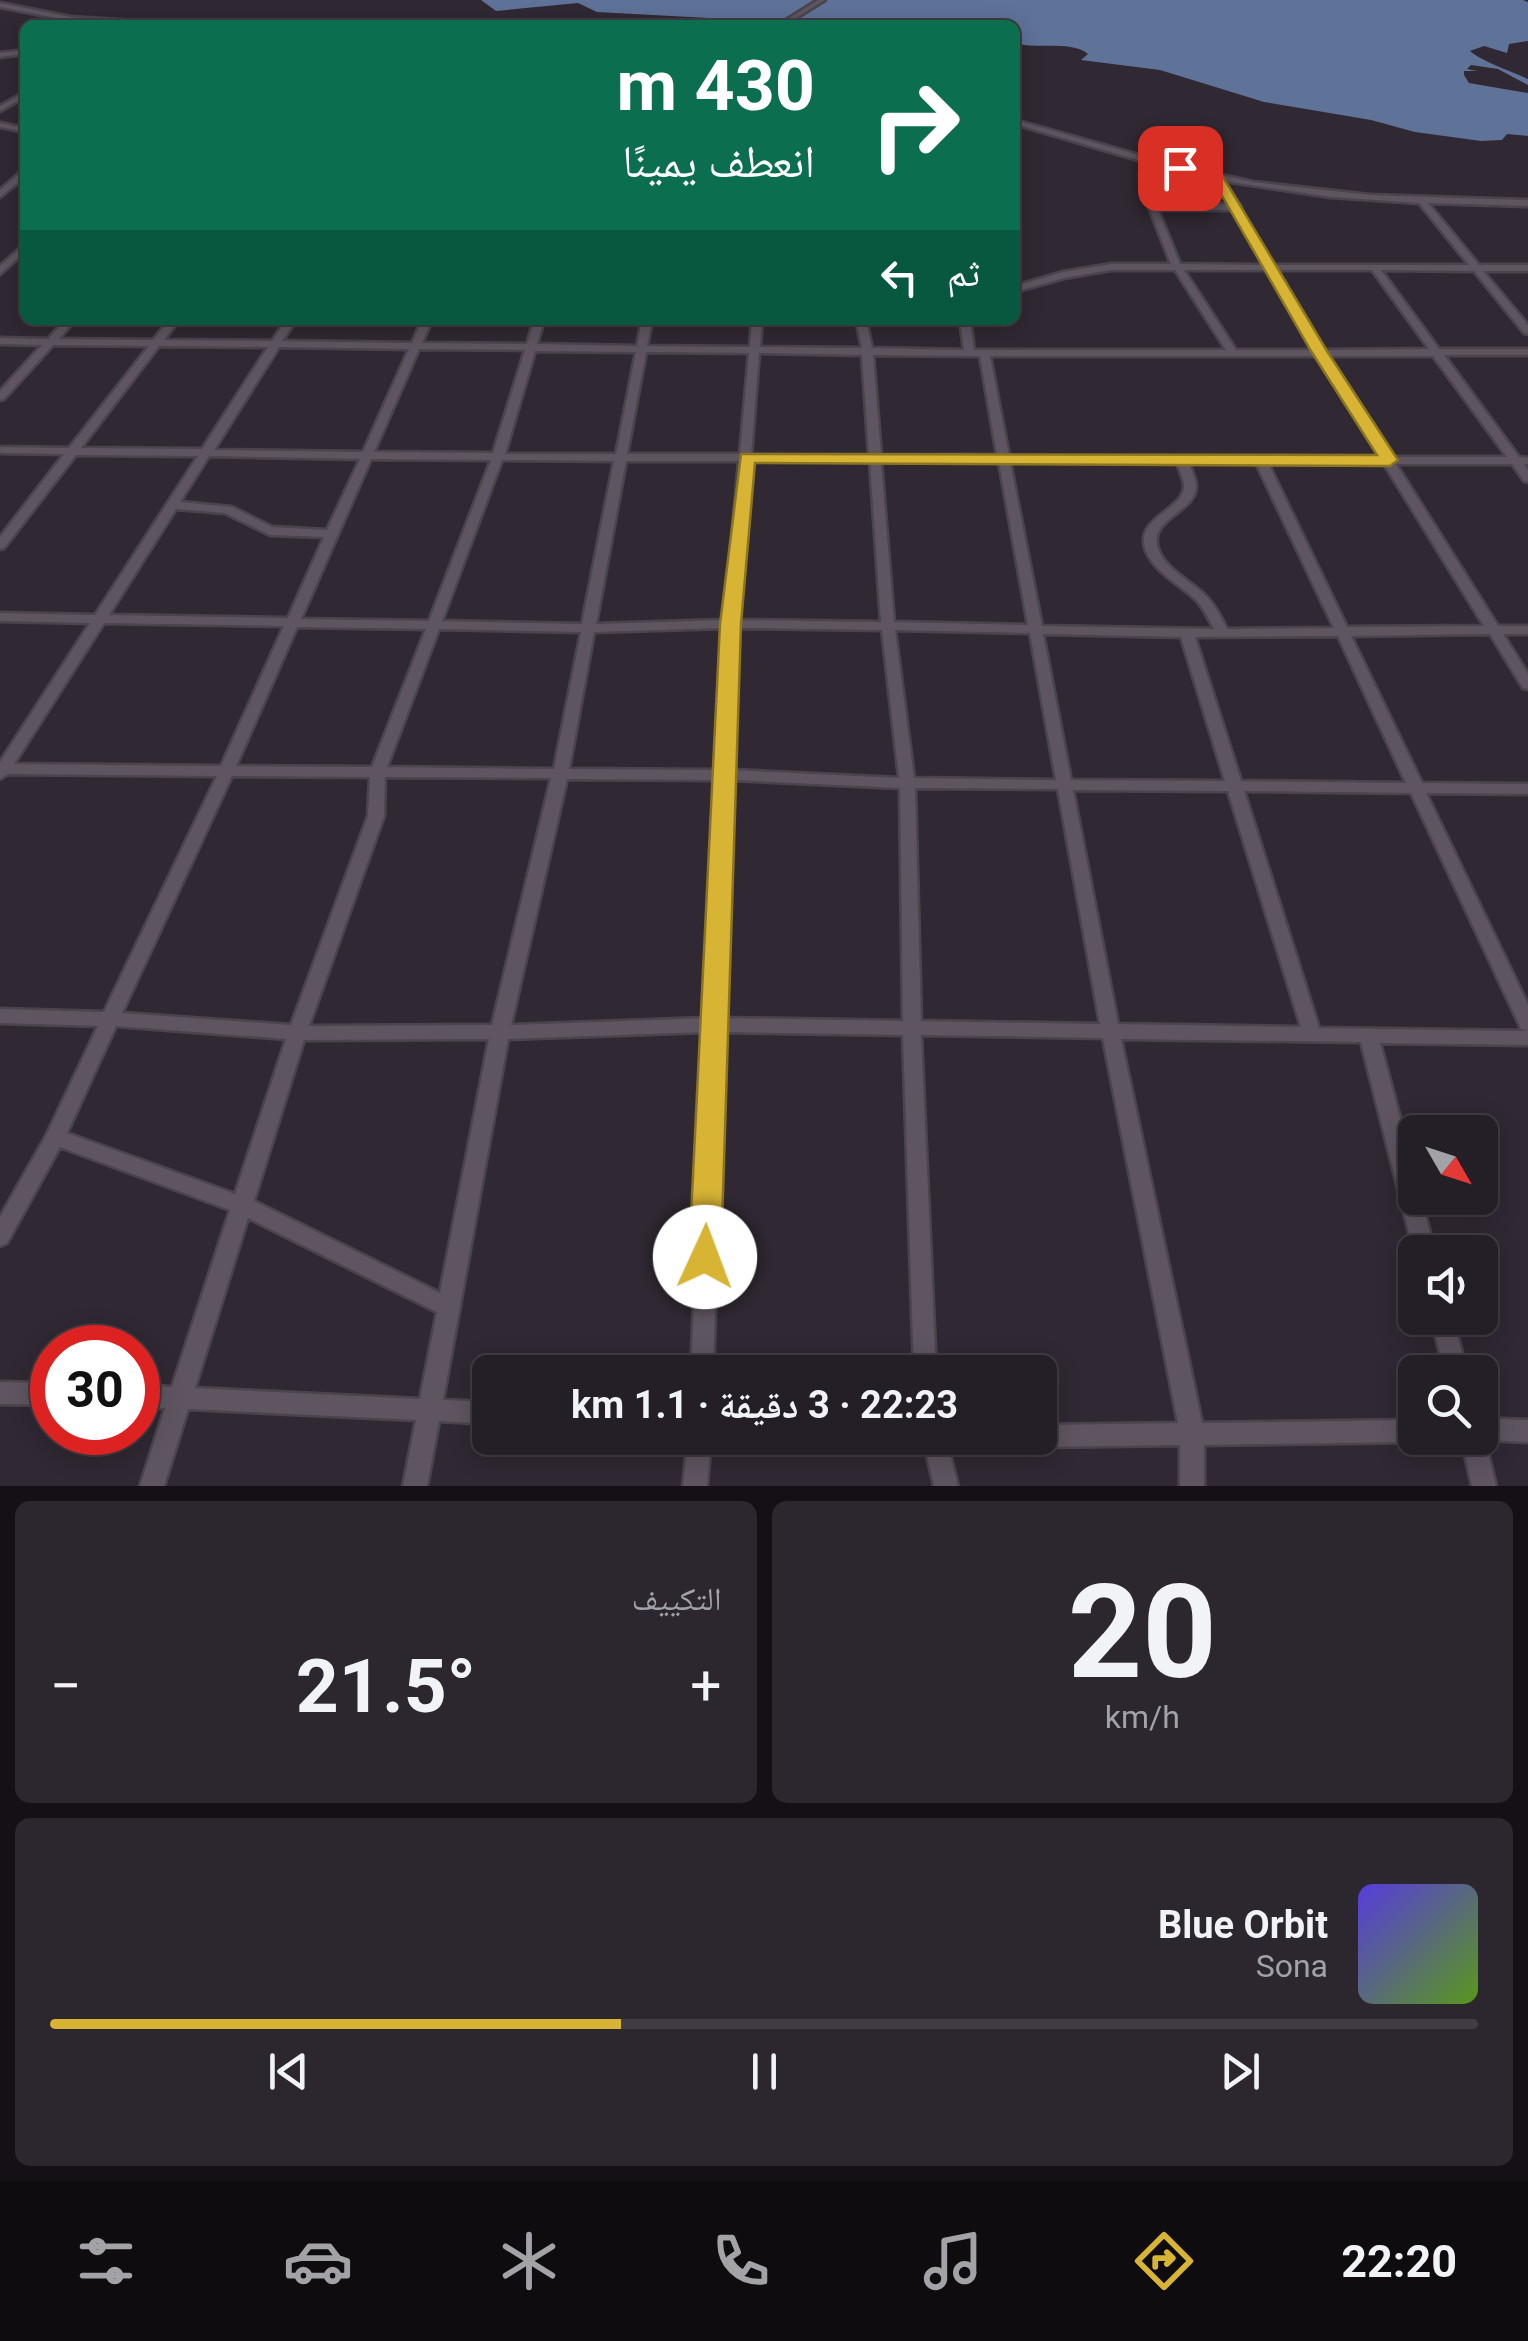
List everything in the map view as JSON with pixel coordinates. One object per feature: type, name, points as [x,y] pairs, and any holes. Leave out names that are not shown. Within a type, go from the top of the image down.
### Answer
[{"type":"street","points":[[789,20],[822,0]]},
{"type":"street","points":[[0,5],[71,20]]},
{"type":"street","points":[[1020,123],[1217,177],[1315,192],[1528,203]]},
{"type":"street","points":[[1150,160],[1144,174],[1152,207],[1176,265],[1232,352]]},
{"type":"street","points":[[1217,177],[1319,351],[1528,685]]},
{"type":"street","points":[[1418,198],[1528,330]]},
{"type":"street","points":[[1512,203],[1528,219]]},
{"type":"street","points":[[1152,207],[1237,207]]},
{"type":"street","points":[[0,256],[19,256]]},
{"type":"street","points":[[0,271],[19,256]]},
{"type":"street","points":[[1020,288],[1098,269],[1176,265],[1528,268]]},
{"type":"street","points":[[1374,267],[1522,461],[1528,478]]},
{"type":"street","points":[[0,396],[65,325]]},
{"type":"street","points":[[0,545],[170,325]]},
{"type":"street","points":[[1,771],[288,325]]},
{"type":"street","points":[[0,1237],[55,1137],[226,772],[425,325]]},
{"type":"street","points":[[152,1486],[184,1397],[297,1032],[376,816],[378,772],[498,457],[537,325]]},
{"type":"street","points":[[416,1486],[500,1032],[560,775],[646,325]]},
{"type":"street","points":[[702,1355],[730,624],[757,325]]},
{"type":"street","points":[[862,325],[888,626],[907,783],[923,1355]]},
{"type":"street","points":[[968,325],[1007,460],[1110,1029],[1192,1434],[1192,1486]]},
{"type":"street","points":[[0,340],[976,352],[1528,352]]},
{"type":"street","points":[[0,450],[498,457],[1522,461]]},
{"type":"street","points":[[1182,460],[1190,485],[1188,499],[1158,522],[1150,535],[1152,545],[1164,568],[1204,600],[1223,634]]},
{"type":"street","points":[[1260,460],[1346,633],[1414,787],[1528,1024]]},
{"type":"street","points":[[173,505],[228,510],[270,531],[330,534]]},
{"type":"street","points":[[0,617],[434,622],[590,628],[730,624],[888,626],[1187,634],[1528,630]]},
{"type":"street","points":[[1187,634],[1312,1034]]},
{"type":"street","points":[[1,771],[726,775],[907,783],[1528,790]]},
{"type":"street","points":[[0,1016],[297,1032],[500,1032],[712,1025],[1528,1038]]},
{"type":"street","points":[[1369,1036],[1421,1235]]},
{"type":"street","points":[[55,1137],[244,1206],[448,1306]]},
{"type":"street","points":[[0,1393],[30,1394]]},
{"type":"street","points":[[160,1396],[472,1412]]},
{"type":"street","points":[[1498,1430],[1528,1431]]},
{"type":"street","points":[[1057,1436],[1398,1431]]},
{"type":"street","points":[[695,1486],[698,1455]]},
{"type":"street","points":[[939,1455],[946,1486]]},
{"type":"street","points":[[1477,1455],[1484,1486]]},
{"type":"water","points":[[481,0],[1523,0],[1528,2],[1528,41],[1509,44],[1507,53],[1484,46],[1470,51],[1528,79],[1528,85],[1498,69],[1471,65],[1467,69],[1477,71],[1464,71],[1464,75],[1469,83],[1528,93],[1528,136],[1507,134],[1502,140],[1481,141],[1264,102],[1160,70],[1081,60],[1088,54],[1072,47],[1020,44],[1020,20],[744,20],[597,12],[578,3],[496,11]]},
{"type":"route","points":[[705,1257],[730,624],[747,458],[1390,460],[1319,351],[1217,177],[1180,168]]}]
